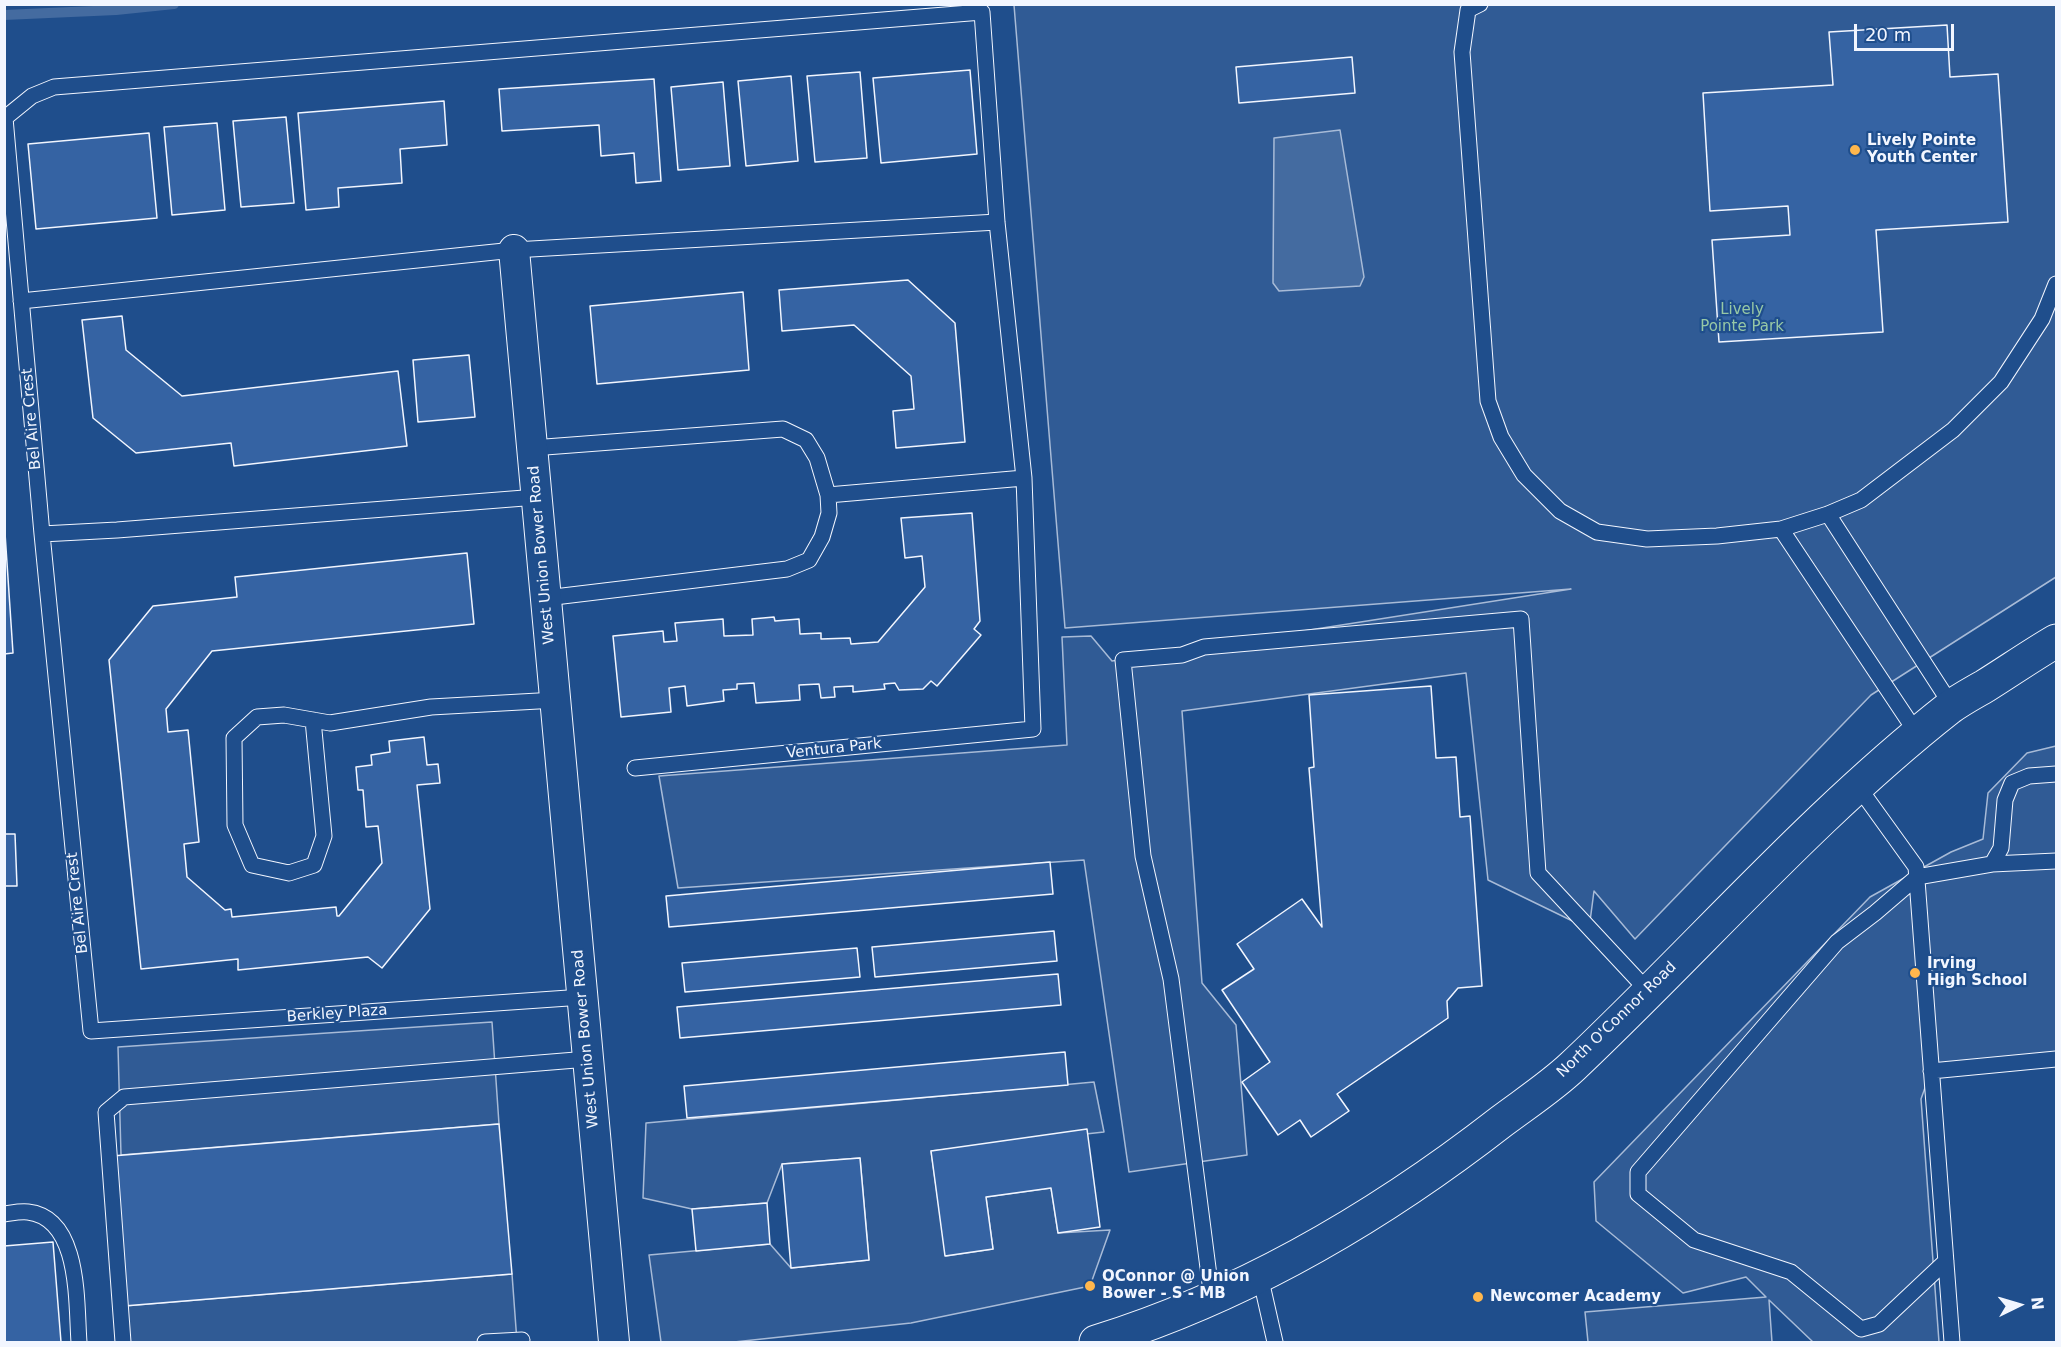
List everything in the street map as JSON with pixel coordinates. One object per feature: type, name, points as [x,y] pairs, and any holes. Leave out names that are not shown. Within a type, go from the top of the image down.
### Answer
[{"type":"main road","name":"North O'Connor Road","points":[[1096,1342],[1150,1333],[1212,1299],[1311,1250],[1470,1146],[1571,1068],[1857,785],[1952,706],[2056,640]]},
{"type":"street","name":"West Union Bower Road","points":[[514,250],[614,1342]]},
{"type":"lane","points":[[1480,4],[1468,10],[1462,52],[1488,401],[1501,437],[1524,475],[1560,511],[1597,532],[1647,539],[1718,536],[1782,529],[1861,500],[1953,430],[2001,382],[2042,319],[2056,284]]},
{"type":"lane","name":"Bel Aire Crest","points":[[91,1031],[42,534],[5,118],[32,96],[54,87],[982,12],[997,222]]},
{"type":"lane","points":[[21,301],[514,250],[997,222],[1024,478],[828,495]]},
{"type":"lane","points":[[532,447],[783,429],[806,440],[817,458],[828,495],[829,513],[822,537],[809,560],[787,569],[546,598]]},
{"type":"lane","name":"Ventura Park","points":[[635,768],[1033,729],[1024,478]]},
{"type":"lane","points":[[42,534],[537,497]]},
{"type":"lane","points":[[1828,514],[1952,706]]},
{"type":"lane","points":[[1782,529],[1918,735]]},
{"type":"lane","points":[[1212,1299],[1171,979],[1143,856],[1123,660],[1182,655],[1204,646],[1521,619],[1538,873],[1648,991]]},
{"type":"lane","points":[[313,720],[324,836],[314,865],[289,873],[252,865],[235,825],[234,738],[257,717],[284,715],[313,720],[330,723],[431,707],[556,700]]},
{"type":"lane","points":[[1992,864],[2001,848],[2005,800],[2012,783],[2029,776],[2056,774]]},
{"type":"lane","points":[[1857,785],[1916,867],[1952,1342]]},
{"type":"lane","points":[[1946,1262],[1879,1324],[1861,1329],[1791,1272],[1694,1240],[1638,1194],[1638,1172],[1837,942],[1875,914],[1917,877],[1992,864],[2056,861]]},
{"type":"lane","name":"Berkley Plaza","points":[[91,1031],[583,997]]},
{"type":"lane","points":[[123,1342],[106,1112],[124,1097],[588,1059]]},
{"type":"lane","points":[[1931,1071],[2056,1059]]},
{"type":"lane","points":[[4,1214],[28,1212],[50,1220],[64,1238],[72,1260],[79,1342]]},
{"type":"lane","points":[[1260,1276],[1275,1342]]},
{"type":"lane","points":[[485,1342],[522,1340]]},
{"type":"shaded area","name":"Lively Pointe Park","points":[[1014,5],[2056,5],[2056,577],[1871,695],[1635,939],[1594,891],[1589,929],[1488,880],[1466,673],[1182,711],[1202,983],[1236,1025],[1247,1155],[1129,1172],[1084,860],[678,888],[659,776],[1067,745],[1062,637],[1091,636],[1112,661],[1571,589],[1065,628]]},
{"type":"shaded area","points":[[1340,130],[1364,277],[1360,286],[1279,291],[1273,283],[1274,138]]},
{"type":"shaded area","name":"Irving High School","points":[[2056,746],[2056,1059],[1931,1071],[1921,1099],[1939,1342],[1813,1342],[1769,1300],[1772,1342],[1588,1342],[1585,1312],[1766,1297],[1746,1277],[1683,1293],[1596,1221],[1594,1182],[1870,897],[1951,852],[1983,839],[1988,793],[2027,753]]},
{"type":"shaded area","points":[[492,1022],[499,1124],[121,1155],[118,1047]]},
{"type":"shaded area","points":[[1094,1082],[1104,1132],[931,1151],[946,1256],[993,1249],[986,1197],[1051,1188],[1058,1233],[1110,1230],[1090,1286],[911,1323],[734,1342],[661,1342],[649,1255],[770,1244],[791,1268],[869,1260],[860,1158],[782,1164],[767,1203],[692,1209],[643,1198],[646,1123]]},
{"type":"shaded area","points":[[512,1274],[517,1342],[125,1342],[124,1306]]},
{"type":"building","name":"Lively Pointe Youth Center","points":[[1947,25],[1950,77],[1998,74],[2008,222],[1876,230],[1883,332],[1719,342],[1712,240],[1790,235],[1788,206],[1710,211],[1703,93],[1833,85],[1829,32]]},
{"type":"building","points":[[1352,57],[1355,93],[1239,103],[1236,67]]},
{"type":"building","points":[[970,70],[977,154],[881,163],[873,78]]},
{"type":"building","points":[[860,72],[867,158],[815,162],[807,76]]},
{"type":"building","points":[[791,76],[798,161],[746,166],[738,81]]},
{"type":"building","points":[[654,79],[661,181],[636,183],[634,153],[601,156],[599,125],[502,131],[499,89]]},
{"type":"building","points":[[723,82],[730,166],[678,170],[671,87]]},
{"type":"building","points":[[444,101],[447,145],[400,149],[402,183],[338,188],[339,207],[306,210],[298,113]]},
{"type":"building","points":[[286,117],[294,203],[241,207],[233,121]]},
{"type":"building","points":[[217,123],[225,210],[172,215],[164,127]]},
{"type":"building","points":[[149,133],[157,218],[36,229],[28,144]]},
{"type":"building","points":[[908,280],[955,323],[965,442],[896,448],[893,411],[914,409],[911,376],[854,325],[782,331],[779,290]]},
{"type":"building","points":[[743,292],[749,370],[597,384],[590,306]]},
{"type":"building","points":[[122,316],[126,350],[182,396],[398,371],[407,446],[234,466],[231,443],[136,453],[93,418],[82,320]]},
{"type":"building","points":[[469,355],[475,417],[418,422],[413,360]]},
{"type":"building","points":[[972,513],[980,621],[974,629],[981,635],[937,686],[931,681],[923,689],[899,690],[895,683],[884,684],[885,689],[853,692],[853,686],[834,687],[835,697],[821,698],[819,684],[799,685],[800,700],[756,703],[754,683],[737,684],[737,689],[723,690],[724,701],[687,706],[685,686],[669,688],[671,712],[621,717],[613,636],[663,631],[664,642],[677,641],[675,623],[723,619],[724,636],[753,635],[752,619],[774,617],[775,621],[799,619],[800,634],[821,633],[821,639],[850,638],[851,644],[878,642],[925,587],[922,556],[905,558],[901,518]]},
{"type":"building","points":[[4,533],[13,653],[4,654]]},
{"type":"building","points":[[467,553],[474,624],[212,651],[166,709],[168,732],[188,730],[199,842],[184,844],[187,877],[225,910],[231,909],[232,917],[336,907],[337,916],[339,916],[382,863],[378,826],[366,827],[363,790],[358,790],[356,767],[372,765],[371,755],[390,752],[389,741],[424,737],[427,765],[438,764],[440,783],[417,785],[430,909],[382,968],[368,957],[238,970],[238,959],[141,969],[109,660],[153,606],[237,597],[235,577]]},
{"type":"building","points":[[1431,686],[1436,758],[1456,757],[1460,817],[1470,816],[1482,986],[1458,988],[1447,1001],[1448,1018],[1337,1094],[1349,1111],[1311,1137],[1300,1120],[1278,1135],[1242,1082],[1270,1062],[1222,990],[1254,969],[1237,944],[1302,899],[1322,927],[1309,768],[1314,767],[1309,695]]},
{"type":"building","points":[[4,834],[15,834],[17,886],[4,886]]},
{"type":"building","points":[[1050,862],[1053,894],[669,927],[666,896]]},
{"type":"building","points":[[1054,931],[1057,961],[875,977],[872,947]]},
{"type":"building","points":[[857,948],[860,977],[685,992],[682,963]]},
{"type":"building","points":[[1058,974],[1061,1005],[680,1038],[677,1007]]},
{"type":"building","points":[[1065,1052],[1068,1085],[687,1118],[684,1086]]},
{"type":"building","points":[[499,1124],[512,1274],[124,1306],[112,1156]]},
{"type":"building","points":[[1087,1129],[1100,1227],[1058,1233],[1051,1188],[986,1197],[993,1249],[945,1256],[931,1151]]},
{"type":"building","points":[[860,1158],[869,1260],[791,1268],[782,1164]]},
{"type":"building","points":[[767,1203],[770,1244],[696,1251],[692,1209]]},
{"type":"building","points":[[53,1242],[61,1342],[4,1342],[4,1246]]},
{"type":"waterway","points":[[4,15],[116,10],[174,4]]},
{"type":"place","name":"Lively Pointe Youth Center","points":[[1855,150]]},
{"type":"place","name":"Irving High School","points":[[1915,973]]},
{"type":"place","name":"OConnor @ Union Bower - S - MB","points":[[1090,1286]]},
{"type":"place","name":"Newcomer Academy","points":[[1478,1297]]}]
